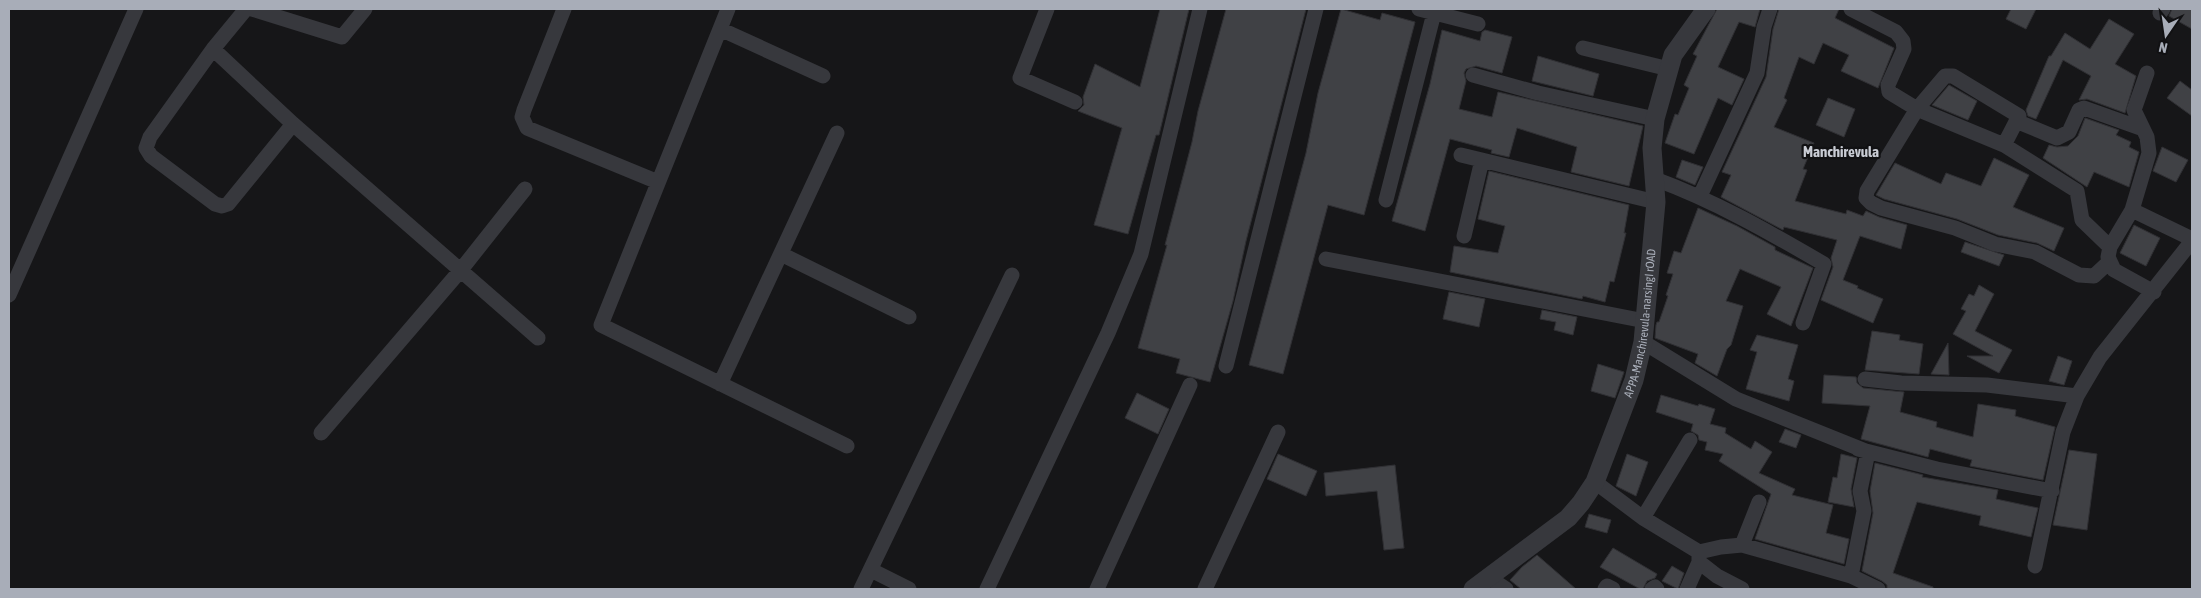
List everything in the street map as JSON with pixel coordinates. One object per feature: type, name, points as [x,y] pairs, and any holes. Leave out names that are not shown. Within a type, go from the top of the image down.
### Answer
[{"type":"street","points":[[9,295],[136,9]]},
{"type":"street","points":[[246,9],[213,48],[150,137],[146,148],[151,156],[215,204],[222,206],[228,204],[293,124]]},
{"type":"street","points":[[252,9],[342,37],[365,9]]},
{"type":"street","points":[[564,9],[524,110],[522,117],[527,128],[658,182]]},
{"type":"street","points":[[728,9],[600,326],[847,446]]},
{"type":"street","points":[[1047,9],[1020,78],[1076,102]]},
{"type":"street","points":[[987,589],[1108,333],[1141,254],[1200,9]]},
{"type":"street","points":[[1226,366],[1316,9]]},
{"type":"street","points":[[1419,9],[1478,24]]},
{"type":"street","name":"APPA-Manchirevula-narsingI rOAD","points":[[1473,589],[1568,518],[1595,482],[1634,380],[1643,342],[1653,252],[1656,202],[1652,148],[1655,119],[1673,54],[1706,9]]},
{"type":"street","points":[[1700,196],[1757,73],[1764,27],[1770,9]]},
{"type":"street","points":[[1851,9],[1896,32],[1903,41],[1904,49],[1888,85],[1889,92],[1917,109],[2004,145],[2077,191],[2082,220],[2110,247]]},
{"type":"street","points":[[1386,200],[1434,13]]},
{"type":"street","points":[[720,29],[823,76]]},
{"type":"street","points":[[213,48],[293,124],[538,338]]},
{"type":"street","points":[[1583,48],[1669,69]]},
{"type":"street","points":[[2147,73],[2134,110],[2143,129],[2149,153],[2132,210],[2110,247],[2108,257],[2114,270],[2154,292]]},
{"type":"street","points":[[1473,75],[1538,93],[1655,119]]},
{"type":"street","points":[[2004,145],[2019,116],[1950,75],[1939,81],[1917,109],[1867,191],[1866,198],[1881,208],[1955,228],[1995,244],[2035,252],[2080,275],[2094,276],[2109,262]]},
{"type":"street","points":[[2016,121],[2057,138],[2069,132],[2079,110],[2084,108],[2143,129]]},
{"type":"street","points":[[720,384],[837,133]]},
{"type":"street","points":[[1461,155],[1656,202]]},
{"type":"street","points":[[1464,236],[1482,160]]},
{"type":"street","points":[[1655,180],[1700,196],[1757,225],[1824,264],[1803,323]]},
{"type":"street","points":[[321,433],[460,271],[525,190]]},
{"type":"street","points":[[2035,566],[2063,432],[2077,396],[2100,357],[2154,292],[2192,240],[2132,210]]},
{"type":"street","points":[[781,254],[909,317]]},
{"type":"street","points":[[1326,258],[1645,321]]},
{"type":"street","points":[[861,589],[1012,275]]},
{"type":"street","points":[[1643,342],[1736,399],[1868,452]]},
{"type":"street","points":[[1865,379],[1901,383],[1987,385],[2077,396]]},
{"type":"street","points":[[1098,589],[1190,385]]},
{"type":"street","points":[[1205,589],[1278,432]]},
{"type":"street","points":[[1643,518],[1690,440]]},
{"type":"street","points":[[1823,441],[1937,469],[2052,491]]},
{"type":"street","points":[[1851,576],[1864,512],[1860,491],[1868,452]]},
{"type":"street","points":[[1595,482],[1699,557],[1717,576],[1742,589]]},
{"type":"street","points":[[1742,545],[1759,502]]},
{"type":"street","points":[[1687,589],[1699,557],[1721,547],[1742,545],[1851,576],[1878,589]]},
{"type":"street","points":[[871,570],[909,589]]},
{"type":"street","points":[[1488,577],[1506,589]]},
{"type":"street","points":[[1605,589],[1607,586],[1613,589]]},
{"type":"street","points":[[1652,589],[1655,587],[1657,589]]},
{"type":"building","points":[[1160,9],[1189,9],[1159,135],[1156,135],[1128,234],[1094,225],[1122,128],[1078,111],[1084,105],[1083,97],[1095,64],[1140,87]]},
{"type":"building","points":[[1226,9],[1306,9],[1246,241],[1233,301],[1210,382],[1176,373],[1180,359],[1138,348],[1167,245],[1165,245],[1192,142],[1198,111]]},
{"type":"building","points":[[1341,9],[1380,20],[1382,13],[1415,22],[1364,215],[1328,205],[1283,374],[1249,365],[1306,153],[1318,93]]},
{"type":"building","points":[[1717,9],[1760,9],[1755,27],[1739,22],[1718,67],[1744,79],[1732,105],[1718,98],[1694,154],[1665,143],[1675,114],[1678,115],[1689,88],[1684,85],[1697,56],[1693,54]]},
{"type":"building","points":[[1779,9],[1839,9],[1835,18],[1894,48],[1878,88],[1841,71],[1849,55],[1823,43],[1814,64],[1799,57],[1784,98],[1787,100],[1774,127],[1814,143],[1803,169],[1807,170],[1795,201],[1846,214],[1847,210],[1863,216],[1866,211],[1907,225],[1901,249],[1860,236],[1843,280],[1883,299],[1873,323],[1821,300],[1833,267],[1831,258],[1837,240],[1784,227],[1783,230],[1721,197],[1731,175],[1722,172],[1766,77],[1773,29]]},
{"type":"building","points":[[2011,9],[2036,9],[2026,29],[2006,19]]},
{"type":"building","points":[[2172,9],[2192,9],[2192,29],[2169,16]]},
{"type":"building","points":[[2109,19],[2134,34],[2115,64],[2136,76],[2125,113],[2087,99],[2079,100],[2091,76],[2063,60],[2036,119],[2028,116],[2026,110],[2049,56],[2051,56],[2065,33],[2090,49]]},
{"type":"building","points":[[1442,30],[1480,41],[1482,32],[1485,30],[1512,37],[1502,73],[1476,66],[1466,69],[1464,73],[1466,81],[1459,109],[1492,117],[1498,92],[1643,126],[1629,186],[1571,172],[1577,147],[1517,128],[1509,157],[1491,153],[1492,150],[1450,139],[1425,231],[1392,221],[1430,84]]},
{"type":"building","points":[[1538,56],[1599,74],[1593,96],[1532,81]]},
{"type":"building","points":[[2180,81],[2192,90],[2192,116],[2167,98]]},
{"type":"building","points":[[1949,85],[1977,101],[1968,120],[1932,105]]},
{"type":"building","points":[[1828,98],[1855,109],[1844,137],[1816,125]]},
{"type":"building","points":[[2085,118],[2119,130],[2116,135],[2131,142],[2129,147],[2139,152],[2129,187],[2094,172],[2087,187],[2043,158],[2049,145],[2057,147],[2068,146],[2078,136]]},
{"type":"building","points":[[2162,147],[2188,160],[2176,182],[2153,171]]},
{"type":"building","points":[[1994,158],[2029,175],[2013,207],[2064,228],[2054,251],[2037,243],[1998,235],[1957,219],[1884,199],[1876,195],[1895,163],[1941,184],[1946,173],[1981,186]]},
{"type":"building","points":[[1682,160],[1703,167],[1695,185],[1676,177]]},
{"type":"building","points":[[1489,171],[1629,205],[1624,233],[1626,233],[1614,282],[1610,281],[1605,302],[1583,296],[1582,299],[1450,272],[1454,246],[1498,253],[1505,226],[1478,219]]},
{"type":"building","points":[[1698,208],[1737,226],[1775,247],[1775,250],[1813,268],[1791,326],[1767,314],[1781,287],[1740,269],[1726,301],[1743,306],[1731,345],[1727,349],[1717,376],[1695,363],[1698,354],[1655,338],[1656,325],[1659,322],[1668,296],[1666,295],[1673,274],[1667,273],[1674,251],[1681,253]]},
{"type":"building","points":[[2134,225],[2160,238],[2146,266],[2120,253]]},
{"type":"building","points":[[1965,242],[2004,255],[1999,266],[1961,252]]},
{"type":"building","points":[[1979,285],[1994,294],[1975,331],[2012,350],[1999,373],[1967,356],[1993,356],[1953,334],[1966,311],[1961,309],[1969,294],[1974,296]]},
{"type":"building","points":[[1449,292],[1485,299],[1479,327],[1443,319]]},
{"type":"building","points":[[1542,310],[1577,317],[1573,335],[1554,330],[1556,322],[1540,319]]},
{"type":"building","points":[[1872,331],[1900,335],[1899,340],[1923,344],[1919,374],[1865,370]]},
{"type":"building","points":[[1757,335],[1798,345],[1788,379],[1794,381],[1789,401],[1746,389],[1757,352],[1750,350]]},
{"type":"building","points":[[1948,343],[1949,375],[1931,374]]},
{"type":"building","points":[[2058,356],[2072,361],[2064,385],[2049,381]]},
{"type":"building","points":[[1598,364],[1624,372],[1615,398],[1591,391]]},
{"type":"building","points":[[1824,375],[1856,377],[1857,383],[1863,388],[1904,392],[1900,412],[1937,422],[1936,427],[1973,437],[1978,404],[2016,410],[2015,416],[2055,427],[2043,480],[1970,466],[1972,460],[1930,449],[1928,457],[1861,439],[1870,406],[1822,403]]},
{"type":"building","points":[[1137,393],[1169,409],[1158,434],[1125,418]]},
{"type":"building","points":[[1661,395],[1715,409],[1710,424],[1726,428],[1725,433],[1751,449],[1755,441],[1772,452],[1759,473],[1795,489],[1792,495],[1833,505],[1826,533],[1849,539],[1844,564],[1755,539],[1771,494],[1719,461],[1723,454],[1705,450],[1707,442],[1699,440],[1698,435],[1691,431],[1693,424],[1656,412]]},
{"type":"building","points":[[1785,429],[1801,435],[1796,448],[1779,442]]},
{"type":"building","points":[[2069,450],[2097,454],[2087,530],[2053,525]]},
{"type":"building","points":[[1278,454],[1317,471],[1306,496],[1267,479]]},
{"type":"building","points":[[1627,454],[1648,462],[1636,496],[1616,486]]},
{"type":"building","points":[[1841,454],[1857,458],[1851,489],[1854,507],[1828,502],[1833,477],[1837,478]]},
{"type":"building","points":[[1875,463],[1923,475],[1922,477],[1998,490],[1996,499],[2038,508],[2031,537],[1979,525],[1981,516],[1917,502],[1893,573],[1933,587],[1933,589],[1887,589],[1887,585],[1882,581],[1862,571],[1873,513],[1870,491]]},
{"type":"building","points":[[1395,465],[1404,548],[1384,550],[1377,491],[1326,496],[1324,473]]},
{"type":"building","points":[[1589,514],[1611,520],[1607,533],[1585,527]]},
{"type":"building","points":[[1613,548],[1657,574],[1655,578],[1647,581],[1643,589],[1640,589],[1600,567]]},
{"type":"building","points":[[1537,555],[1576,589],[1521,589],[1510,580]]},
{"type":"building","points":[[1672,566],[1684,573],[1678,589],[1662,581]]},
{"type":"district","name":"Manchirevula","points":[[1841,152]]}]
